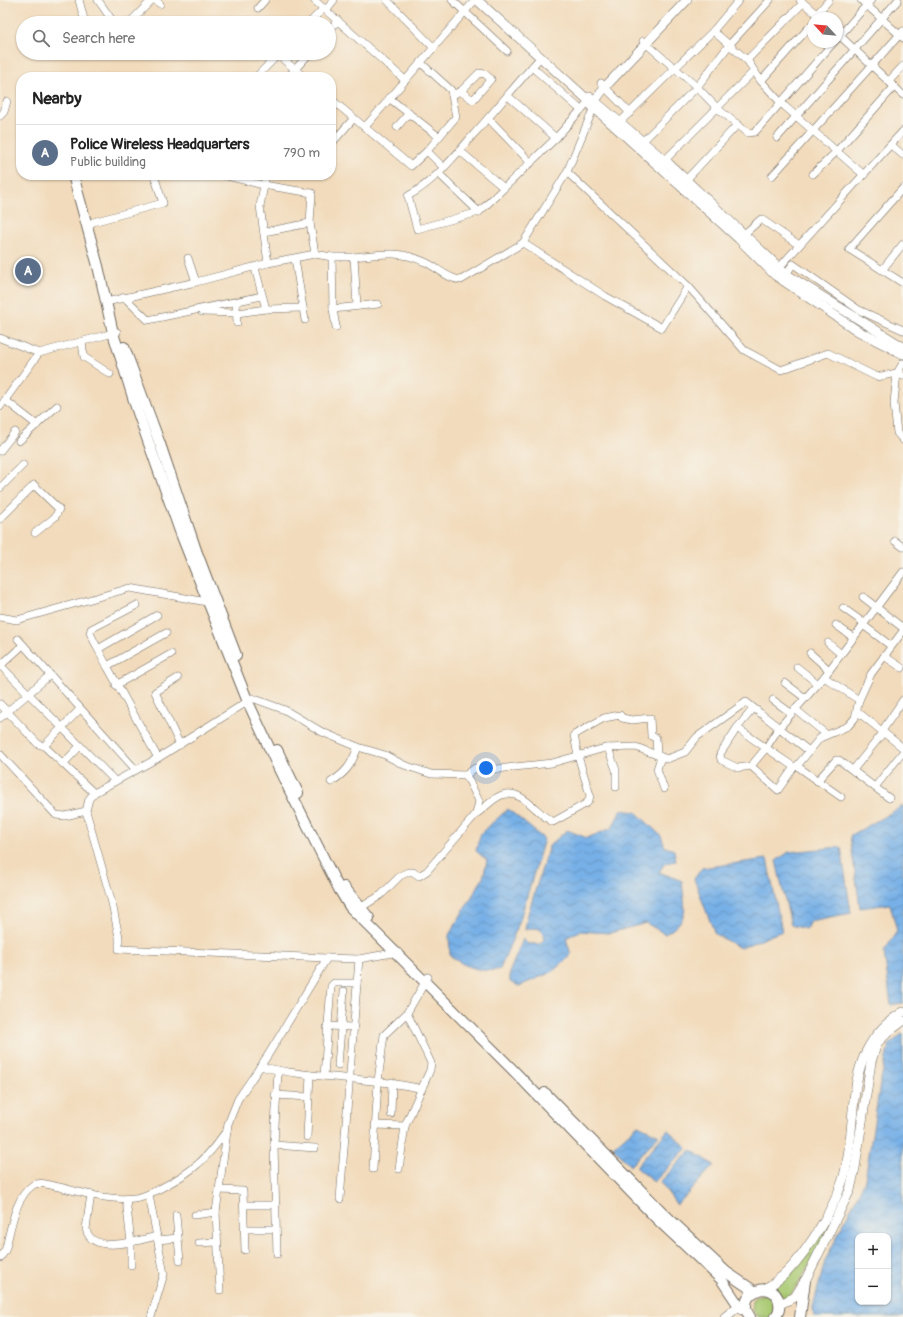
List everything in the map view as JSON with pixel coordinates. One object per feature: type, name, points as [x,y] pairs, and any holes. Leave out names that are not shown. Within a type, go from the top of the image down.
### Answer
[{"type":"main road","points":[[476,0],[540,58],[591,101],[621,121],[665,160],[742,237]]},
{"type":"main road","points":[[483,0],[591,101],[781,274],[858,331],[903,354]]},
{"type":"main road","points":[[645,42],[680,0]]},
{"type":"main road","points":[[591,101],[603,85],[688,0]]},
{"type":"main road","points":[[75,180],[90,225]]},
{"type":"main road","points":[[80,180],[115,333],[136,407],[180,534],[207,602],[251,700],[345,889],[397,953]]},
{"type":"main road","points":[[781,274],[903,346]]},
{"type":"main road","points":[[115,333],[160,444],[197,553],[251,700],[279,769],[339,889],[350,907],[533,1081],[664,1214],[726,1272],[754,1291]]},
{"type":"main road","points":[[427,980],[657,1219],[721,1279],[745,1311]]},
{"type":"main road","points":[[745,1311],[747,1300],[754,1291],[765,1289],[787,1272],[811,1240],[832,1205],[843,1177],[848,1152],[852,1100],[865,1053],[875,1034],[903,1012]]},
{"type":"main road","points":[[780,1312],[805,1282],[850,1190],[856,1168],[871,1062],[877,1043],[903,1021]]},
{"type":"main road","points":[[800,1317],[805,1282]]},
{"type":"main road","points":[[765,1289],[775,1294],[780,1312]]},
{"type":"main road","points":[[725,1317],[745,1311]]},
{"type":"street","points":[[79,0],[83,16]]},
{"type":"street","points":[[136,16],[152,0]]},
{"type":"street","points":[[258,8],[264,0]]},
{"type":"street","points":[[314,0],[333,16]]},
{"type":"street","points":[[317,16],[334,0]]},
{"type":"street","points":[[387,0],[434,48]]},
{"type":"street","points":[[452,0],[507,51]]},
{"type":"street","points":[[365,127],[476,0]]},
{"type":"street","points":[[621,121],[713,31],[739,0]]},
{"type":"street","points":[[643,141],[697,87],[730,44],[770,0]]},
{"type":"street","points":[[822,12],[829,0]]},
{"type":"street","points":[[777,138],[898,0]]},
{"type":"street","points":[[101,1],[108,16]]},
{"type":"street","points":[[747,60],[802,1],[814,12]]},
{"type":"street","points":[[772,176],[902,35],[882,19],[866,2],[843,30]]},
{"type":"street","points":[[336,22],[338,20],[405,80]]},
{"type":"street","points":[[761,81],[807,30]]},
{"type":"street","points":[[713,31],[747,60],[761,81],[781,103],[813,133],[864,175]]},
{"type":"street","points":[[843,40],[903,95]]},
{"type":"street","points":[[645,42],[697,87],[716,108],[748,133],[755,132],[829,48]]},
{"type":"street","points":[[540,58],[460,151],[441,170],[408,196],[417,229],[479,212],[531,163],[591,101]]},
{"type":"street","points":[[261,72],[273,60]]},
{"type":"street","points":[[285,60],[298,72]]},
{"type":"street","points":[[295,70],[304,60]]},
{"type":"street","points":[[336,103],[411,166],[427,152],[456,117],[451,90],[446,83],[421,63]]},
{"type":"street","points":[[888,81],[903,66]]},
{"type":"street","points":[[532,67],[581,110]]},
{"type":"street","points":[[665,160],[754,71]]},
{"type":"street","points":[[603,85],[630,113]]},
{"type":"street","points":[[813,174],[836,152],[894,87]]},
{"type":"street","points":[[452,95],[460,91]]},
{"type":"street","points":[[508,96],[556,138]]},
{"type":"street","points":[[389,98],[439,137]]},
{"type":"street","points":[[0,116],[4,112],[7,101]]},
{"type":"street","points":[[108,301],[254,268],[268,262],[295,259],[316,254],[332,257],[354,257],[403,253],[426,262],[454,280],[461,280],[523,243],[568,172],[591,101]]},
{"type":"street","points":[[397,127],[409,113]]},
{"type":"street","points":[[336,138],[354,118]]},
{"type":"street","points":[[488,118],[531,163]]},
{"type":"street","points":[[686,180],[738,124]]},
{"type":"street","points":[[781,274],[799,245],[903,131]]},
{"type":"street","points":[[891,145],[903,154]]},
{"type":"street","points":[[460,151],[504,188]]},
{"type":"street","points":[[427,152],[441,170],[479,212]]},
{"type":"street","points":[[568,172],[688,286],[744,350],[782,370],[828,353],[877,377],[900,375]]},
{"type":"street","points":[[90,225],[163,203],[156,180]]},
{"type":"street","points":[[244,180],[263,185],[312,193],[310,222],[316,254]]},
{"type":"street","points":[[264,180],[260,206],[268,262]]},
{"type":"street","points":[[903,188],[849,249],[903,283]]},
{"type":"street","points":[[742,237],[761,219],[799,245]]},
{"type":"street","points":[[264,232],[310,222]]},
{"type":"street","points":[[523,243],[605,296],[662,328],[688,286]]},
{"type":"street","points":[[882,270],[903,244]]},
{"type":"street","points":[[332,257],[333,309],[336,327]]},
{"type":"street","points":[[354,257],[357,306]]},
{"type":"street","points":[[188,258],[196,282]]},
{"type":"street","points":[[295,259],[305,320]]},
{"type":"street","points":[[781,274],[793,264],[859,310],[903,330]]},
{"type":"street","points":[[254,268],[266,309]]},
{"type":"street","points":[[124,297],[148,320],[262,296]]},
{"type":"street","points":[[236,302],[237,323]]},
{"type":"street","points":[[333,309],[378,304]]},
{"type":"street","points":[[190,312],[236,313],[266,309],[303,308]]},
{"type":"street","points":[[0,338],[40,353],[115,333]]},
{"type":"street","points":[[82,342],[84,357],[110,374]]},
{"type":"street","points":[[0,407],[40,353]]},
{"type":"street","points":[[903,363],[894,403],[897,433],[903,440]]},
{"type":"street","points":[[5,400],[36,425]]},
{"type":"street","points":[[19,441],[56,406]]},
{"type":"street","points":[[0,451],[15,432]]},
{"type":"street","points":[[0,487],[23,465]]},
{"type":"street","points":[[0,519],[34,485],[59,509],[55,517],[35,534]]},
{"type":"street","points":[[895,541],[903,547]]},
{"type":"street","points":[[753,709],[737,728],[720,754],[721,760],[738,768],[751,766],[766,748],[778,729],[824,677],[903,572]]},
{"type":"street","points":[[0,617],[18,620],[130,588],[207,602]]},
{"type":"street","points":[[863,597],[903,628]]},
{"type":"street","points":[[137,605],[91,629],[90,633],[116,685],[158,758]]},
{"type":"street","points":[[843,608],[891,646]]},
{"type":"street","points":[[98,649],[157,615]]},
{"type":"street","points":[[836,625],[854,638]]},
{"type":"street","points":[[751,766],[778,790],[820,738],[826,734],[848,726],[858,712],[859,700],[871,674],[903,631]]},
{"type":"street","points":[[107,666],[166,633]]},
{"type":"street","points":[[18,639],[136,770]]},
{"type":"street","points":[[828,643],[841,654]]},
{"type":"street","points":[[23,645],[0,665],[115,781]]},
{"type":"street","points":[[810,653],[829,670]]},
{"type":"street","points":[[116,685],[171,654]]},
{"type":"street","points":[[884,656],[902,668]]},
{"type":"street","points":[[797,667],[818,684]]},
{"type":"street","points":[[0,718],[50,675]]},
{"type":"street","points":[[824,677],[859,700]]},
{"type":"street","points":[[178,678],[155,692],[180,745]]},
{"type":"street","points":[[785,683],[805,698]]},
{"type":"street","points":[[397,953],[360,958],[327,958],[119,949],[119,936],[112,903],[86,811],[89,799],[94,793],[180,745],[251,700],[285,710],[322,732],[358,747],[385,755],[404,765],[431,774],[466,775],[475,768],[497,769],[552,763],[608,748],[636,747],[667,759],[685,752],[697,737],[746,702],[778,729],[809,752]]},
{"type":"street","points":[[773,700],[793,711],[826,734]]},
{"type":"street","points":[[853,770],[882,732],[903,700]]},
{"type":"street","points":[[0,704],[38,744],[44,746],[94,793]]},
{"type":"street","points":[[44,746],[80,709]]},
{"type":"street","points":[[858,712],[903,748]]},
{"type":"street","points":[[360,908],[381,895],[400,876],[408,872],[413,872],[419,876],[427,872],[476,814],[500,795],[510,794],[523,799],[551,821],[556,822],[587,803],[590,795],[578,756],[574,735],[604,718],[620,715],[622,718],[632,720],[650,718],[651,736],[656,738],[659,756],[658,769],[664,789]]},
{"type":"street","points":[[737,728],[796,766],[841,798]]},
{"type":"street","points":[[63,764],[80,746]]},
{"type":"street","points":[[331,782],[341,776],[352,764],[358,747]]},
{"type":"street","points":[[608,748],[616,770],[616,787]]},
{"type":"street","points":[[875,787],[903,752]]},
{"type":"street","points":[[0,754],[56,815],[65,816],[86,811]]},
{"type":"street","points":[[817,781],[836,760],[842,761],[889,798]]},
{"type":"street","points":[[466,775],[479,801],[476,814]]},
{"type":"street","points":[[220,1290],[216,1212],[227,1130],[238,1099],[327,958]]},
{"type":"street","points":[[340,1199],[360,958]]},
{"type":"street","points":[[373,1169],[378,1081],[384,1035],[407,1013],[427,980]]},
{"type":"street","points":[[324,1076],[331,986],[334,983],[357,983]]},
{"type":"street","points":[[338,1065],[344,991]]},
{"type":"street","points":[[399,1169],[405,1126],[430,1070],[431,1063],[407,1013]]},
{"type":"street","points":[[327,1026],[354,1027]]},
{"type":"street","points":[[260,1066],[310,1075],[392,1082],[422,1089]]},
{"type":"street","points":[[277,1254],[274,1145],[275,1095],[278,1070]]},
{"type":"street","points":[[307,1137],[310,1075]]},
{"type":"street","points":[[391,1114],[392,1082]]},
{"type":"street","points":[[275,1095],[309,1097]]},
{"type":"street","points":[[375,1125],[405,1126]]},
{"type":"street","points":[[0,1258],[6,1251],[20,1198],[35,1184],[46,1184],[90,1194],[126,1199],[149,1195],[197,1165],[227,1130]]},
{"type":"street","points":[[274,1145],[315,1148]]},
{"type":"street","points":[[219,1190],[243,1191],[246,1229],[245,1250]]},
{"type":"street","points":[[90,1194],[86,1229],[90,1236],[105,1245],[131,1243],[158,1238],[178,1238]]},
{"type":"street","points":[[149,1195],[164,1274],[152,1317]]},
{"type":"street","points":[[126,1199],[131,1243],[131,1265]]},
{"type":"street","points":[[245,1205],[276,1205]]},
{"type":"street","points":[[195,1215],[216,1212]]},
{"type":"street","points":[[176,1215],[180,1261]]},
{"type":"street","points":[[246,1229],[276,1228]]},
{"type":"street","points":[[199,1243],[217,1242]]},
{"type":"green space","points":[[844,1183],[848,1185],[812,1261],[784,1303],[774,1288],[792,1273]]},
{"type":"green space","points":[[764,1294],[772,1298],[776,1306],[772,1314],[764,1318],[756,1314],[752,1306],[756,1298]]},
{"type":"water","points":[[903,806],[903,1003],[891,1005],[884,952],[897,931],[890,904],[860,908],[850,836]]},
{"type":"water","points":[[508,809],[544,839],[519,923],[500,969],[480,970],[460,963],[450,955],[449,935],[483,878],[487,860],[476,851],[481,833]]},
{"type":"water","points":[[621,810],[636,812],[661,836],[665,847],[674,850],[676,861],[665,863],[659,872],[682,881],[685,905],[683,917],[674,928],[665,934],[646,923],[610,933],[579,931],[566,938],[571,955],[552,972],[519,986],[510,982],[510,971],[523,939],[528,944],[540,944],[545,938],[541,929],[533,928],[525,930],[527,917],[549,846],[567,830],[587,838],[612,828]]},
{"type":"water","points":[[841,847],[851,913],[810,921],[806,929],[791,925],[776,861],[789,852]]},
{"type":"water","points":[[767,859],[782,931],[740,948],[715,934],[694,879],[702,868]]},
{"type":"water","points":[[903,1033],[903,1317],[814,1317],[813,1307],[825,1261],[865,1180],[880,1084],[889,1045]]},
{"type":"water","points":[[638,1125],[659,1135],[630,1166],[613,1147]]},
{"type":"water","points":[[668,1130],[687,1148],[654,1182],[636,1167]]},
{"type":"water","points":[[691,1150],[714,1165],[677,1205],[660,1182]]},
{"type":"place","name":"Police Wireless Headquarters","points":[[28,271]]}]
